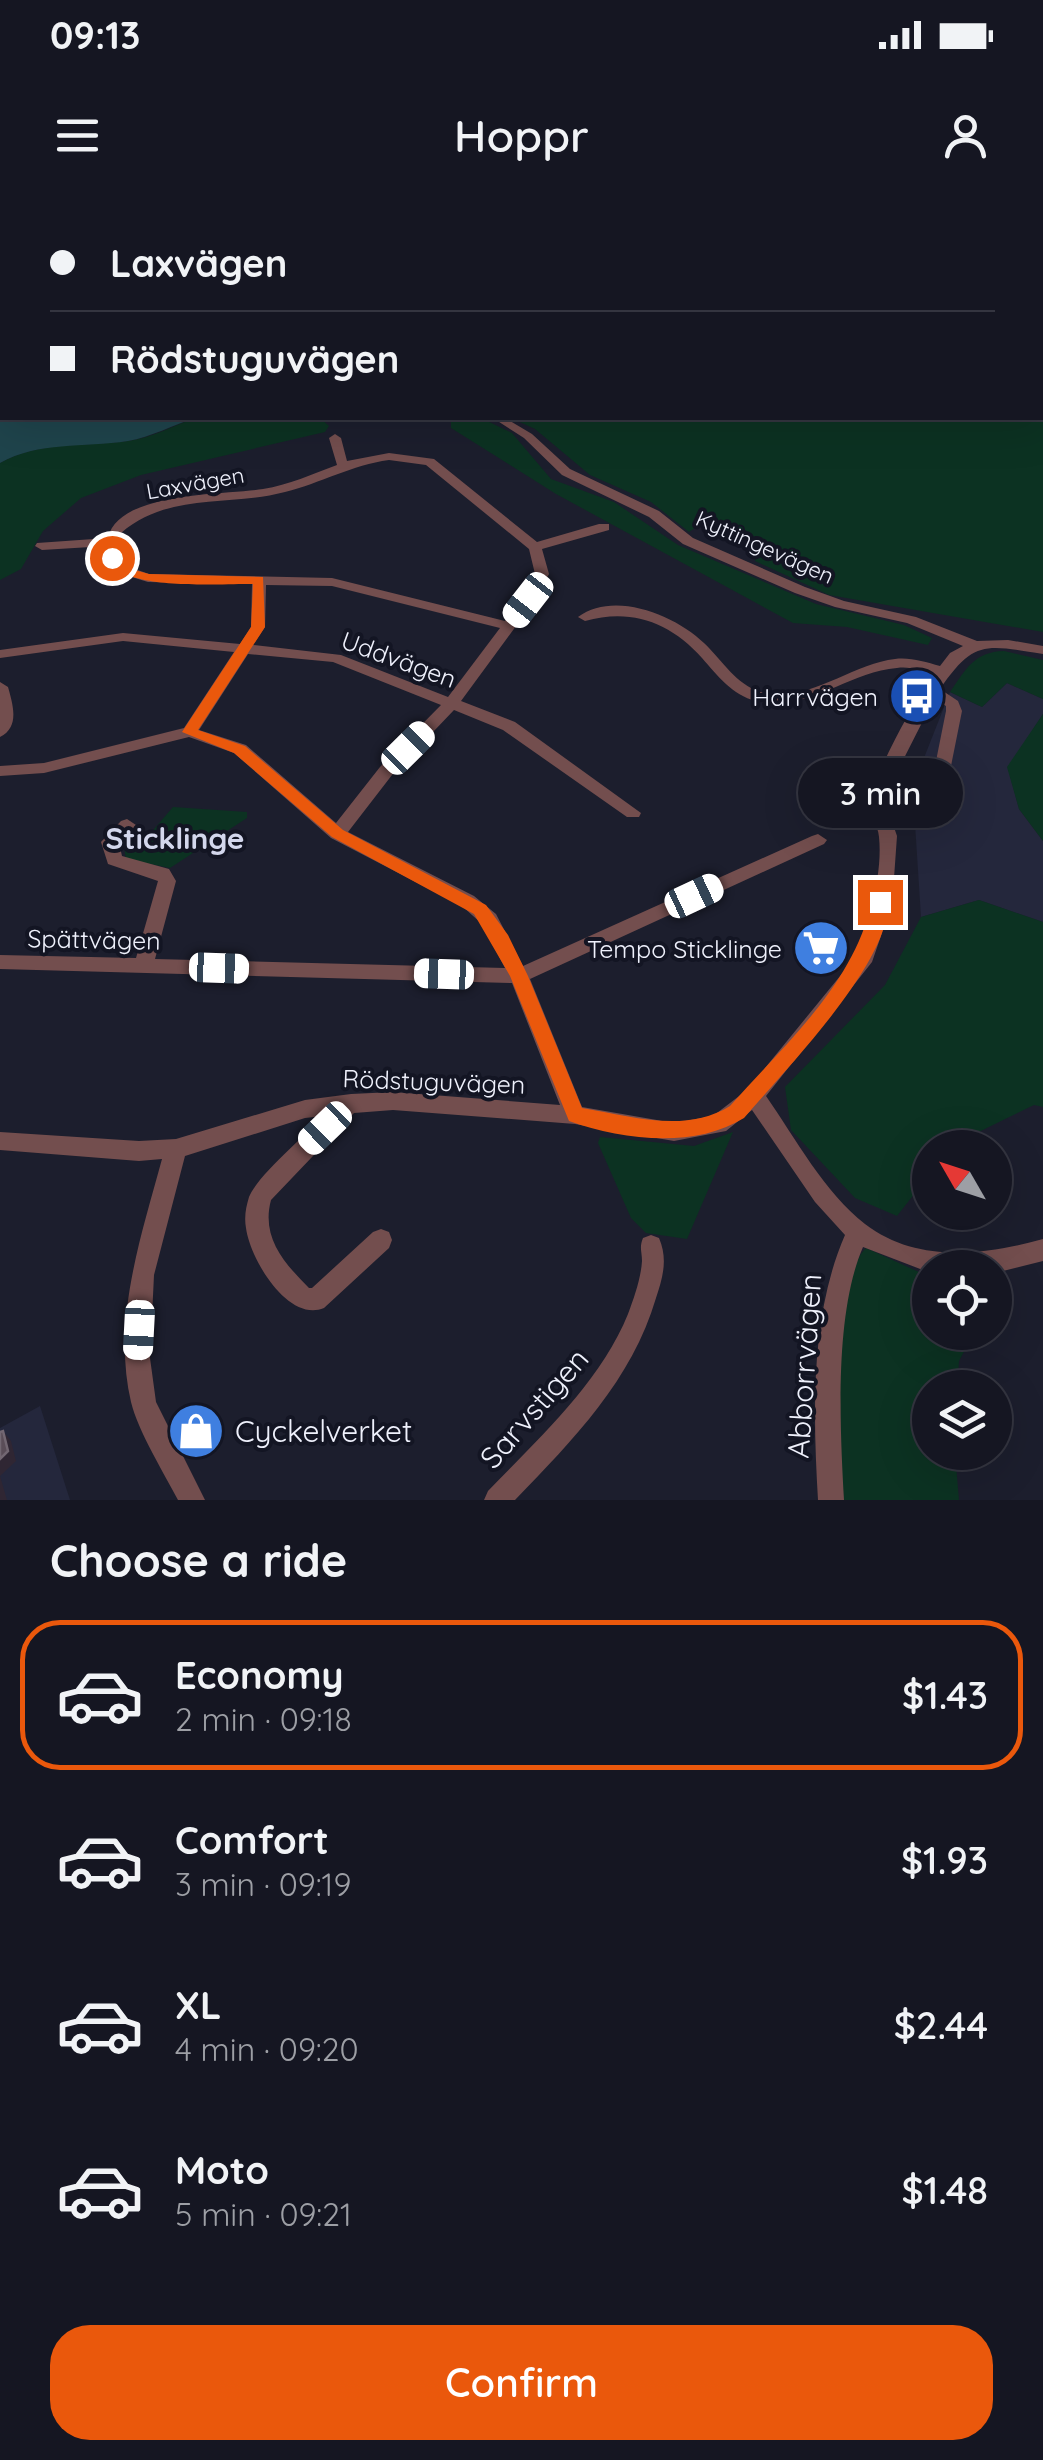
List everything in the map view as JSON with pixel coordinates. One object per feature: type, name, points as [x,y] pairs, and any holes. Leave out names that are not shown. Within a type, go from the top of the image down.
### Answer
[{"type":"street","name":"Kyttingevägen","points":[[501,420],[528,436],[566,472],[654,514],[688,541],[822,599],[911,620],[975,645],[1008,644],[1043,650]]},
{"type":"street","points":[[335,438],[342,464]]},
{"type":"street","name":"Laxvägen","points":[[111,542],[121,524],[154,508],[277,490],[342,464],[393,458],[430,462],[535,547]]},
{"type":"street","points":[[337,834],[386,771],[451,704],[538,584],[542,562],[535,547],[604,527]]},
{"type":"street","points":[[42,546],[111,542],[112,558],[135,575],[162,580],[350,585],[508,626]]},
{"type":"street","points":[[190,732],[258,627],[259,580]]},
{"type":"street","points":[[586,618],[612,609],[653,618],[688,638],[732,684],[763,698],[796,698],[894,663],[943,672]]},
{"type":"street","name":"Uddvägen","points":[[0,654],[113,637],[336,658],[509,726],[633,812]]},
{"type":"street","name":"Rödstuguvägen","points":[[0,1142],[139,1152],[176,1149],[305,1110],[351,1103],[420,1102],[576,1115],[674,1132],[700,1129],[737,1112],[862,962],[875,925],[888,847],[878,804],[900,746],[930,690],[960,652],[975,645]]},
{"type":"street","points":[[0,687],[8,712],[0,732]]},
{"type":"street","points":[[930,690],[953,704],[954,710],[942,766]]},
{"type":"street","points":[[0,770],[44,768],[190,732],[240,749],[337,834],[480,910],[502,940],[519,976],[576,1115]]},
{"type":"street","points":[[126,825],[110,842],[114,860],[164,874],[167,881],[144,966]]},
{"type":"street","name":"Spättvägen","points":[[0,962],[519,976],[818,840]]},
{"type":"street","points":[[754,1096],[823,1195],[858,1232],[909,1258],[956,1267],[1003,1262],[1043,1250]]},
{"type":"street","points":[[351,1103],[261,1196],[255,1210],[257,1238],[284,1279],[303,1299],[316,1300],[381,1240]]},
{"type":"street","points":[[176,1149],[142,1275],[138,1358],[144,1404],[192,1500]]},
{"type":"street","name":"Abborrvägen","points":[[832,1500],[828,1465],[837,1315],[844,1262],[858,1232]]},
{"type":"street","name":"Sarvstigen","points":[[496,1500],[614,1369],[646,1298],[655,1254],[651,1246]]},
{"type":"shaded area","points":[[0,420],[189,420],[137,439],[46,448],[0,463]]},
{"type":"shaded area","points":[[190,420],[322,420],[329,426],[325,432],[141,475],[81,498],[43,531],[21,569],[0,580],[0,463],[46,448],[154,435]]},
{"type":"shaded area","points":[[451,420],[485,420],[512,433],[551,479],[614,502],[678,545],[816,604],[904,625],[932,638],[928,645],[847,627],[793,623],[556,494],[451,428]]},
{"type":"shaded area","points":[[515,420],[1043,420],[1043,632],[829,595],[755,561],[757,538],[708,519],[689,532],[651,502],[590,475],[535,429]]},
{"type":"shaded area","points":[[1004,651],[1043,660],[1043,699],[1007,683],[982,707],[950,692],[978,658]]},
{"type":"shaded area","points":[[1007,683],[1043,699],[1043,714],[1008,768],[1019,809],[1043,841],[1043,922],[979,900],[921,917],[913,793],[920,768],[950,692],[982,707]]},
{"type":"shaded area","points":[[1043,714],[1043,841],[1019,809],[1007,767]]},
{"type":"shaded area","points":[[173,807],[247,812],[247,818],[170,868],[126,859],[123,841],[148,836]]},
{"type":"shaded area","points":[[979,900],[1043,922],[1043,1107],[1034,1105],[983,1130],[912,1130],[912,1197],[897,1216],[855,1198],[791,1130],[785,1087],[885,985],[921,917]]},
{"type":"shaded area","points":[[733,1132],[687,1239],[646,1233],[631,1218],[598,1143],[600,1137],[694,1146]]},
{"type":"shaded area","points":[[866,1248],[912,1269],[912,1350],[965,1350],[958,1370],[912,1370],[912,1470],[956,1470],[959,1500],[840,1500],[843,1328],[855,1265]]},
{"type":"shaded area","points":[[40,1406],[70,1500],[0,1500],[0,1428]]},
{"type":"building","points":[[3,1431],[8,1451],[0,1459],[0,1432]]},
{"type":"place","name":"Harrvägen","points":[[917,696]]},
{"type":"place","name":"Tempo Sticklinge","points":[[821,948]]},
{"type":"place","name":"Cyckelverket","points":[[196,1431]]},
{"type":"district","name":"Sticklinge","points":[[175,838]]},
{"type":"route","points":[[112,558],[127,571],[148,578],[259,580],[258,627],[190,732],[240,749],[337,834],[480,910],[502,940],[519,976],[576,1115],[674,1132],[718,1124],[737,1112],[848,983],[862,962],[880,902]]}]
